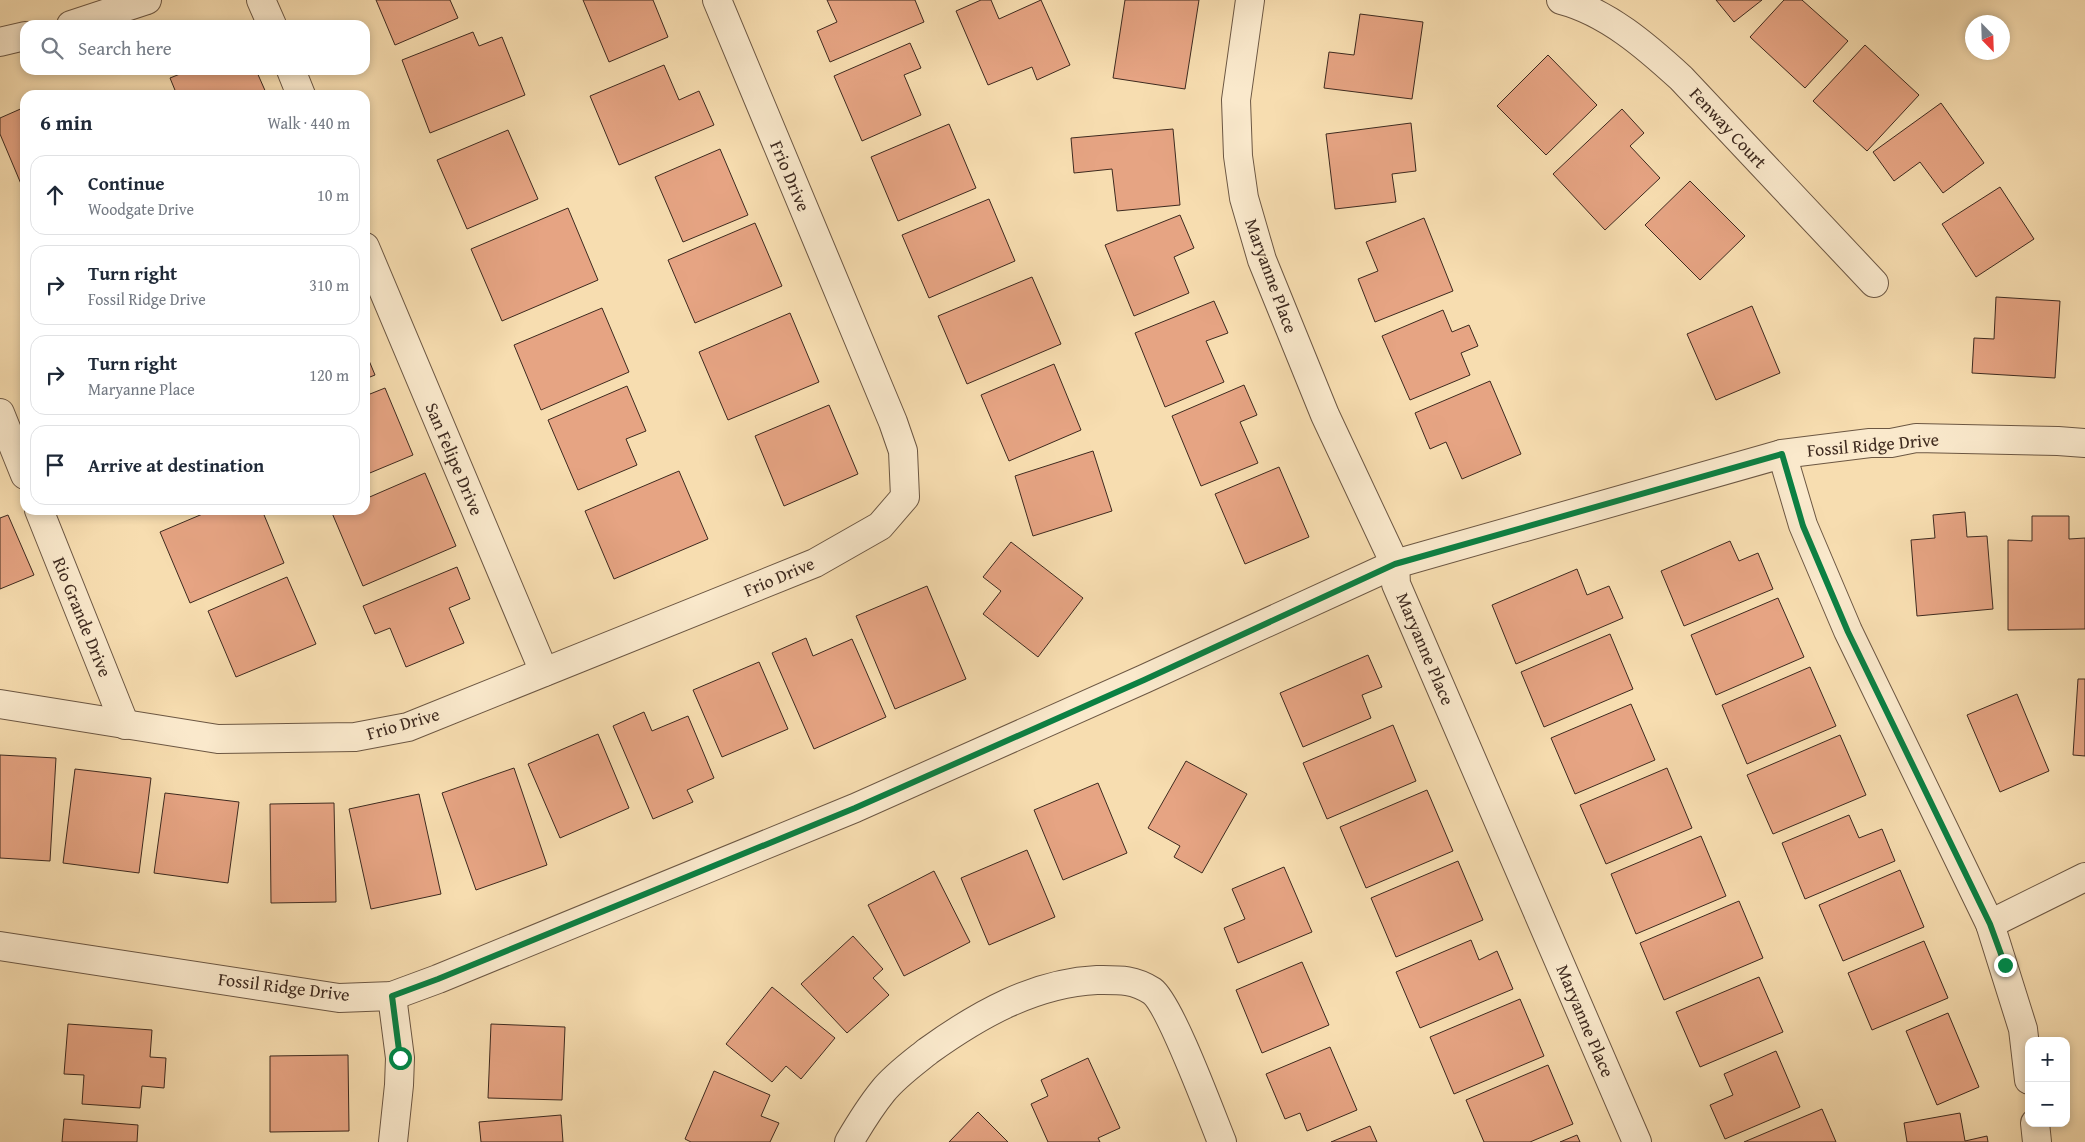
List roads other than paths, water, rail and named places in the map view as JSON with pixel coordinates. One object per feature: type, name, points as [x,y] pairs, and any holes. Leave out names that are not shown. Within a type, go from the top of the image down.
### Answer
[{"type":"street","points":[[90,20],[147,0]]},
{"type":"street","points":[[261,0],[270,20]]},
{"type":"street","name":"Frio Drive","points":[[0,704],[218,739],[355,737],[408,727],[815,563],[880,526],[905,498],[903,451],[893,422],[717,0]]},
{"type":"street","name":"Maryanne Place","points":[[1250,0],[1236,100],[1238,156],[1244,198],[1262,260],[1324,415],[1395,564],[1396,584],[1637,1142]]},
{"type":"street","name":"Fenway Court","points":[[1561,0],[1607,20],[1647,48],[1667,66],[1874,283]]},
{"type":"street","points":[[0,42],[20,37]]},
{"type":"street","points":[[293,75],[299,90]]},
{"type":"street","name":"San Felipe Drive","points":[[370,259],[544,672]]},
{"type":"street","points":[[0,413],[20,463]]},
{"type":"street","name":"Fossil Ridge Drive","points":[[0,946],[338,998],[392,996],[447,976],[855,808],[1144,680],[1395,564],[1782,454],[1870,443],[1891,443],[1916,438],[2085,443]]},
{"type":"street","points":[[1782,454],[1803,526],[1848,632],[1990,924],[2023,1029],[2025,1046]]},
{"type":"street","name":"Rio Grande Drive","points":[[41,515],[125,725]]},
{"type":"street","points":[[1990,924],[2085,877]]},
{"type":"street","points":[[849,1142],[883,1091],[914,1062],[959,1029],[1033,992],[1080,981],[1127,979],[1153,992],[1169,1015],[1222,1142]]},
{"type":"street","points":[[392,996],[400,1058],[399,1085],[392,1142]]},
{"type":"street","points":[[2035,1127],[2037,1142]]}]
